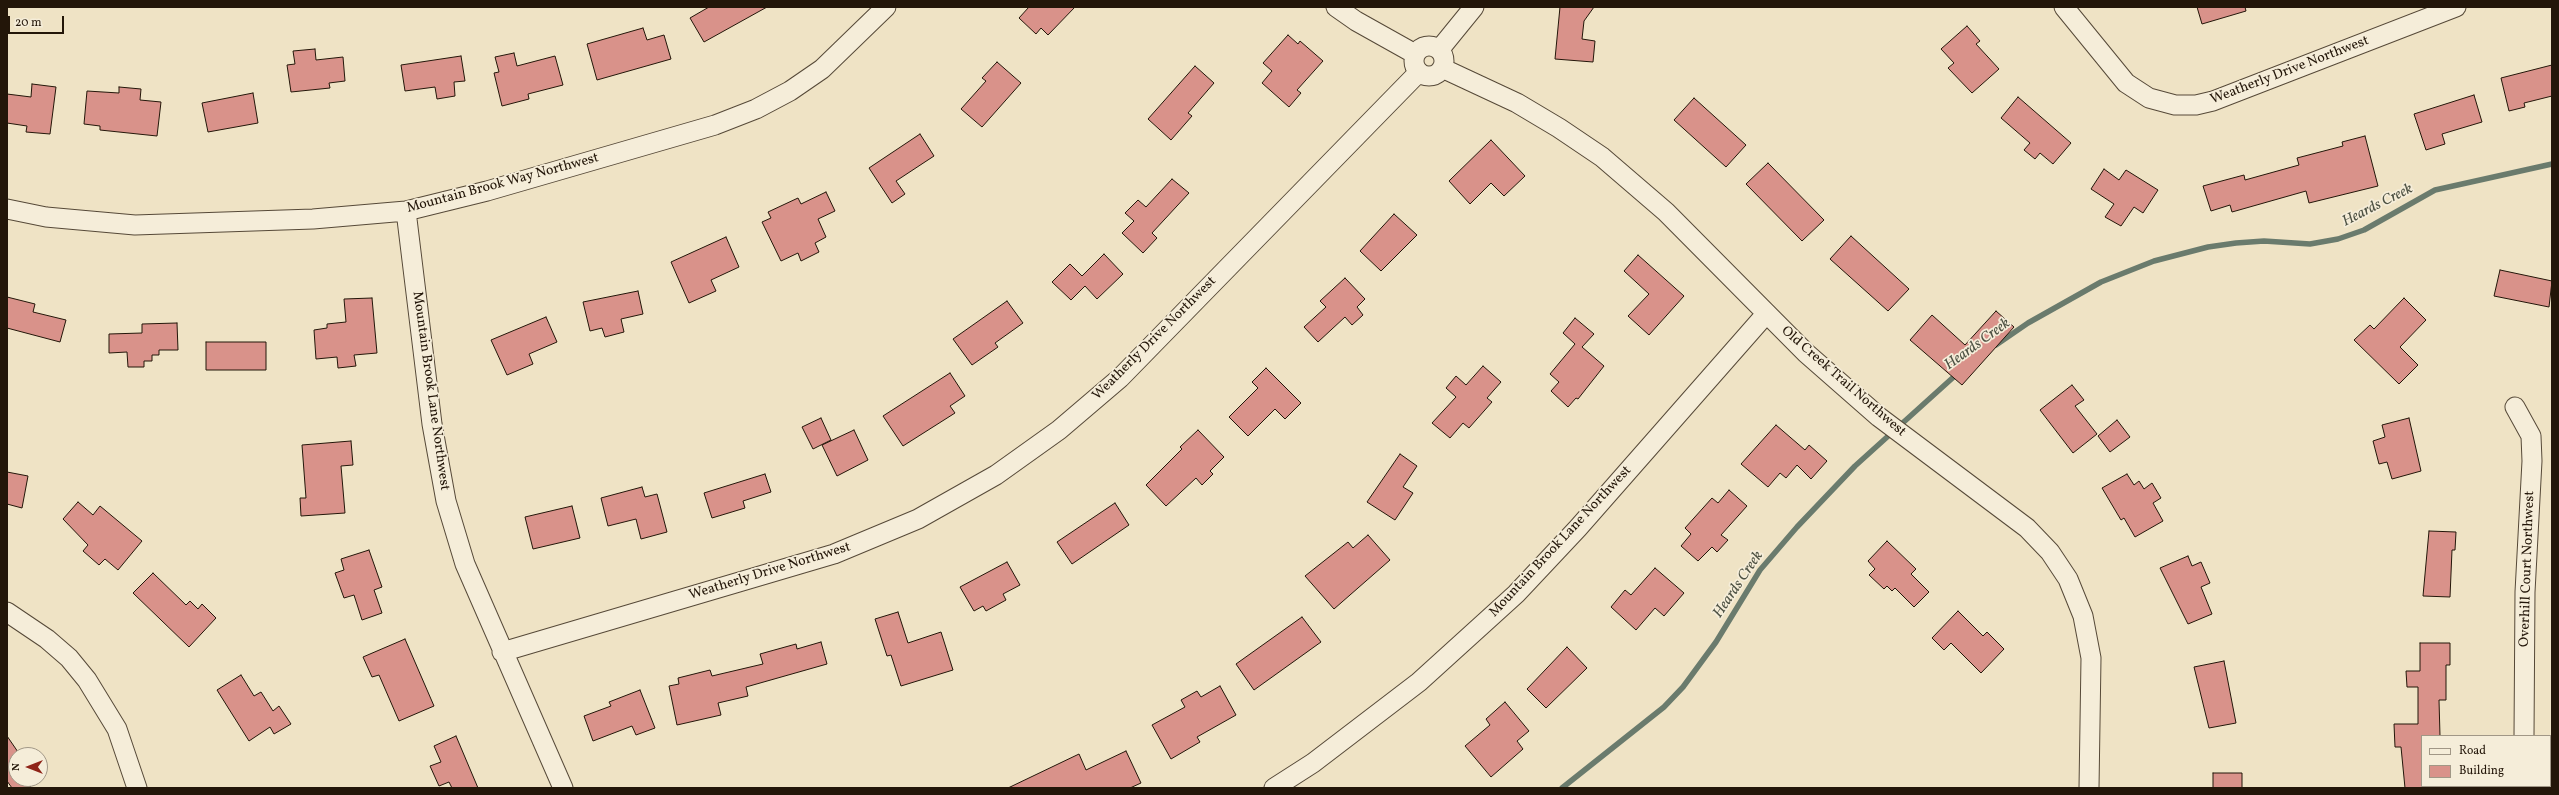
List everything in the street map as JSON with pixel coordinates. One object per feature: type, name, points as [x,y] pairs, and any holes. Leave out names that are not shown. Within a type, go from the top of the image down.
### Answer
[{"type":"street","name":"Mountain Brook Way Northwest","points":[[7,209],[46,217],[135,225],[313,219],[406,211],[487,191],[707,127],[756,109],[790,91],[822,69],[886,7]]},
{"type":"street","points":[[1336,7],[1434,74],[1440,59],[1474,7]]},
{"type":"street","name":"Weatherly Drive Northwest","points":[[2064,7],[2126,83],[2149,98],[2175,106],[2196,105],[2213,101],[2456,7]]},
{"type":"street","points":[[1417,63],[1425,46],[1440,59]]},
{"type":"street","name":"Old Creek Trail Northwest","points":[[1440,59],[1559,128],[1602,157],[1666,212],[1806,353],[1879,417],[2027,528],[2050,552],[2068,579],[2083,616],[2091,658],[2090,788]]},
{"type":"street","name":"Weatherly Drive Northwest","points":[[502,652],[834,554],[918,519],[996,475],[1059,430],[1120,378],[1417,63]]},
{"type":"street","name":"Mountain Brook Lane Northwest","points":[[406,211],[432,424],[441,480],[465,564],[502,652],[563,788]]},
{"type":"street","name":"Mountain Brook Lane Northwest","points":[[1274,788],[1313,763],[1419,682],[1516,594],[1578,528],[1766,314]]},
{"type":"street","name":"Overhill Court Northwest","points":[[2514,407],[2531,436],[2532,460],[2525,592],[2524,735]]},
{"type":"street","points":[[7,612],[47,639],[69,658],[87,680],[117,730],[137,788]]},
{"type":"building","points":[[709,7],[767,7],[704,42],[690,18]]},
{"type":"building","points":[[1029,7],[1075,7],[1048,35],[1041,28],[1036,34],[1019,18]]},
{"type":"building","points":[[1560,7],[1594,7],[1584,21],[1582,39],[1595,41],[1593,62],[1555,59]]},
{"type":"building","points":[[2197,7],[2245,7],[2246,11],[2202,24]]},
{"type":"building","points":[[1967,26],[1980,41],[1976,44],[1999,69],[1972,93],[1948,68],[1954,63],[1941,49]]},
{"type":"building","points":[[643,28],[647,40],[664,35],[671,59],[597,80],[587,44]]},
{"type":"building","points":[[1288,35],[1298,44],[1300,41],[1323,61],[1297,90],[1301,93],[1289,107],[1262,83],[1272,71],[1263,63]]},
{"type":"building","points":[[315,49],[316,60],[343,57],[345,81],[329,83],[330,88],[291,92],[287,65],[295,64],[293,51]]},
{"type":"building","points":[[514,53],[517,66],[555,56],[563,85],[528,94],[529,99],[502,106],[494,73],[499,72],[495,57]]},
{"type":"building","points":[[461,56],[465,81],[454,82],[455,96],[437,99],[435,87],[405,91],[401,65]]},
{"type":"building","points":[[997,62],[1021,83],[982,127],[961,109],[986,81],[982,78]]},
{"type":"building","points":[[2552,65],[2552,96],[2524,103],[2525,107],[2509,111],[2501,78]]},
{"type":"building","points":[[1195,66],[1214,83],[1188,113],[1192,116],[1171,140],[1148,119]]},
{"type":"building","points":[[32,84],[56,87],[50,134],[26,132],[27,126],[7,123],[7,94],[31,97]]},
{"type":"building","points":[[119,87],[141,89],[140,100],[161,102],[157,136],[100,130],[100,126],[84,124],[87,91],[119,93]]},
{"type":"building","points":[[253,93],[258,123],[208,132],[202,103]]},
{"type":"building","points":[[2474,95],[2482,122],[2442,134],[2445,144],[2426,150],[2414,114]]},
{"type":"building","points":[[2018,97],[2071,143],[2053,164],[2040,153],[2035,159],[2024,150],[2030,143],[2001,118]]},
{"type":"building","points":[[1694,98],[1746,145],[1726,167],[1674,120]]},
{"type":"building","points":[[920,134],[934,156],[896,181],[905,194],[892,203],[869,168]]},
{"type":"building","points":[[2365,136],[2378,186],[2309,203],[2306,191],[2232,212],[2230,205],[2211,211],[2203,186],[2244,175],[2245,180],[2299,165],[2297,158],[2343,146],[2342,142]]},
{"type":"building","points":[[1491,140],[1525,176],[1504,196],[1491,183],[1470,204],[1449,181]]},
{"type":"building","points":[[1768,163],[1824,220],[1802,241],[1746,184]]},
{"type":"building","points":[[2104,169],[2119,180],[2126,170],[2158,190],[2143,213],[2134,207],[2121,226],[2105,217],[2114,204],[2091,189]]},
{"type":"building","points":[[1172,179],[1189,193],[1152,233],[1157,238],[1143,253],[1122,233],[1134,221],[1125,213],[1138,200],[1146,207]]},
{"type":"building","points":[[826,192],[835,211],[818,219],[826,237],[815,243],[819,252],[801,261],[798,253],[781,261],[762,222],[771,218],[768,212],[798,198],[801,204]]},
{"type":"building","points":[[1394,214],[1417,235],[1381,271],[1360,251]]},
{"type":"building","points":[[1851,236],[1909,289],[1888,311],[1830,259]]},
{"type":"building","points":[[726,237],[739,267],[711,280],[716,291],[689,303],[671,262]]},
{"type":"building","points":[[1104,254],[1123,274],[1097,299],[1085,286],[1071,300],[1052,282],[1070,264],[1082,276]]},
{"type":"building","points":[[1638,255],[1684,296],[1649,335],[1628,316],[1649,294],[1624,271]]},
{"type":"building","points":[[2500,270],[2552,281],[2549,307],[2494,296]]},
{"type":"building","points":[[1345,278],[1365,299],[1357,307],[1363,315],[1352,325],[1345,317],[1318,342],[1304,327],[1326,307],[1320,301]]},
{"type":"building","points":[[638,291],[643,314],[621,319],[624,332],[605,337],[602,328],[590,331],[583,302]]},
{"type":"building","points":[[7,297],[35,304],[33,312],[66,320],[60,342],[7,328]]},
{"type":"building","points":[[372,298],[377,353],[354,355],[356,366],[338,368],[337,357],[316,359],[314,330],[327,328],[327,324],[346,322],[344,299]]},
{"type":"building","points":[[2404,298],[2426,320],[2400,347],[2418,365],[2399,384],[2354,340],[2370,325],[2374,329]]},
{"type":"building","points":[[1007,301],[1023,323],[995,343],[998,347],[972,365],[953,339]]},
{"type":"building","points":[[1996,311],[2014,327],[1962,385],[1910,340],[1932,315],[1965,345]]},
{"type":"building","points":[[546,317],[557,342],[529,354],[533,364],[507,375],[491,340]]},
{"type":"building","points":[[1575,318],[1594,334],[1582,347],[1604,366],[1578,399],[1576,398],[1568,407],[1551,391],[1559,382],[1550,374],[1575,344],[1563,333]]},
{"type":"building","points":[[177,323],[178,350],[159,350],[159,355],[152,355],[152,361],[144,361],[144,367],[128,367],[127,352],[109,353],[109,334],[142,333],[142,324]]},
{"type":"building","points":[[206,342],[266,342],[266,370],[206,370]]},
{"type":"building","points":[[1483,366],[1501,382],[1487,398],[1492,402],[1469,428],[1463,423],[1450,438],[1432,423],[1456,397],[1446,388],[1456,376],[1466,385]]},
{"type":"building","points":[[1266,368],[1301,403],[1285,419],[1275,409],[1248,436],[1229,417],[1258,388],[1252,382]]},
{"type":"building","points":[[950,373],[965,396],[950,406],[955,413],[903,446],[883,416]]},
{"type":"building","points":[[2072,385],[2084,400],[2075,406],[2097,434],[2073,453],[2040,410]]},
{"type":"building","points":[[821,418],[831,440],[813,449],[802,427]]},
{"type":"building","points":[[2409,418],[2421,471],[2392,479],[2387,462],[2379,464],[2373,441],[2385,437],[2382,425]]},
{"type":"building","points":[[2117,420],[2130,437],[2110,452],[2098,436]]},
{"type":"building","points":[[1776,425],[1805,450],[1809,445],[1827,461],[1811,479],[1797,465],[1786,478],[1780,473],[1768,487],[1741,464]]},
{"type":"building","points":[[854,430],[868,460],[837,476],[822,445]]},
{"type":"building","points":[[1198,430],[1224,457],[1210,471],[1213,474],[1202,485],[1196,478],[1166,506],[1146,485],[1182,449],[1180,447]]},
{"type":"building","points":[[351,441],[353,465],[341,466],[345,513],[301,516],[300,498],[306,498],[302,445]]},
{"type":"building","points":[[1400,454],[1417,466],[1403,487],[1413,493],[1395,520],[1367,502]]},
{"type":"building","points":[[7,472],[28,476],[22,508],[7,504]]},
{"type":"building","points":[[765,474],[771,492],[743,501],[745,508],[712,518],[704,493]]},
{"type":"building","points":[[2127,474],[2134,485],[2139,481],[2144,489],[2152,483],[2161,498],[2153,503],[2163,521],[2135,537],[2124,518],[2121,520],[2102,488]]},
{"type":"building","points":[[642,487],[645,497],[657,494],[667,532],[641,539],[636,519],[608,526],[601,498]]},
{"type":"building","points":[[1729,490],[1747,506],[1721,535],[1728,540],[1717,552],[1712,547],[1698,561],[1681,546],[1691,534],[1685,528],[1712,498],[1718,503]]},
{"type":"building","points":[[78,502],[93,515],[100,506],[142,541],[118,570],[105,559],[99,565],[83,551],[88,545],[63,519]]},
{"type":"building","points":[[1115,503],[1129,525],[1072,564],[1057,542]]},
{"type":"building","points":[[572,506],[580,538],[533,549],[525,517]]},
{"type":"building","points":[[2429,531],[2456,532],[2455,550],[2452,550],[2450,597],[2423,596]]},
{"type":"building","points":[[1368,535],[1390,560],[1334,609],[1305,576],[1348,542],[1353,548]]},
{"type":"building","points":[[1887,541],[1916,569],[1911,574],[1929,592],[1914,607],[1895,588],[1892,591],[1887,586],[1884,589],[1869,575],[1875,569],[1868,561]]},
{"type":"building","points":[[369,550],[382,587],[374,590],[382,613],[362,620],[354,595],[344,598],[335,573],[344,570],[341,559]]},
{"type":"building","points":[[2188,556],[2192,566],[2201,562],[2210,583],[2201,587],[2212,614],[2188,624],[2160,568]]},
{"type":"building","points":[[1007,562],[1020,585],[1003,594],[1006,600],[986,611],[983,606],[974,611],[960,587]]},
{"type":"building","points":[[1655,568],[1684,593],[1664,616],[1655,608],[1636,630],[1611,607],[1625,590],[1631,595]]},
{"type":"building","points":[[153,573],[186,605],[190,601],[198,609],[202,604],[216,618],[189,647],[133,593]]},
{"type":"building","points":[[1958,611],[1983,636],[1987,632],[2004,649],[1981,673],[1951,643],[1944,650],[1932,638]]},
{"type":"building","points":[[898,612],[908,643],[941,632],[953,670],[901,686],[891,655],[887,656],[875,619]]},
{"type":"building","points":[[1302,617],[1321,642],[1254,690],[1236,664]]},
{"type":"building","points":[[405,639],[434,706],[399,721],[379,675],[372,677],[363,657]]},
{"type":"building","points":[[821,642],[827,664],[746,687],[748,696],[718,703],[721,715],[677,725],[669,686],[679,684],[678,678],[710,670],[712,676],[763,664],[760,654],[796,644],[797,649]]},
{"type":"building","points":[[2420,643],[2450,643],[2450,665],[2446,665],[2446,700],[2439,700],[2440,735],[2421,735],[2422,788],[2405,788],[2401,747],[2395,747],[2394,724],[2418,724],[2418,687],[2407,687],[2406,671],[2420,671]]},
{"type":"building","points":[[1567,647],[1587,668],[1546,708],[1527,689]]},
{"type":"building","points":[[2224,661],[2236,723],[2209,728],[2194,667]]},
{"type":"building","points":[[241,675],[254,696],[261,692],[273,711],[279,706],[291,724],[274,734],[270,727],[249,741],[217,690]]},
{"type":"building","points":[[1220,686],[1236,715],[1197,737],[1200,742],[1171,759],[1152,725],[1185,707],[1181,700],[1197,691],[1201,697]]},
{"type":"building","points":[[640,690],[655,728],[636,735],[632,726],[593,741],[584,716],[611,706],[609,702]]},
{"type":"building","points":[[1505,702],[1529,731],[1517,741],[1523,749],[1491,777],[1465,746],[1490,725],[1486,719]]},
{"type":"building","points":[[7,736],[15,747],[8,747],[8,782]]},
{"type":"building","points":[[456,736],[478,788],[452,788],[449,782],[439,786],[430,766],[441,762],[434,746]]},
{"type":"building","points":[[1126,751],[1141,783],[1130,788],[1008,788],[1079,754],[1086,770]]},
{"type":"building","points":[[2213,773],[2242,773],[2242,788],[2213,788]]},
{"type":"building","points":[[11,787],[29,787],[28,788]]},
{"type":"waterway","name":"Heards Creek","points":[[1996,345],[2028,323],[2101,282],[2154,261],[2208,247],[2236,243],[2264,241],[2310,244],[2338,239],[2364,230],[2435,190],[2552,164]]},
{"type":"waterway","name":"Heards Creek","points":[[1562,788],[1664,707],[1683,687],[1716,642],[1760,570],[1797,527],[1855,466],[1958,373]]}]
